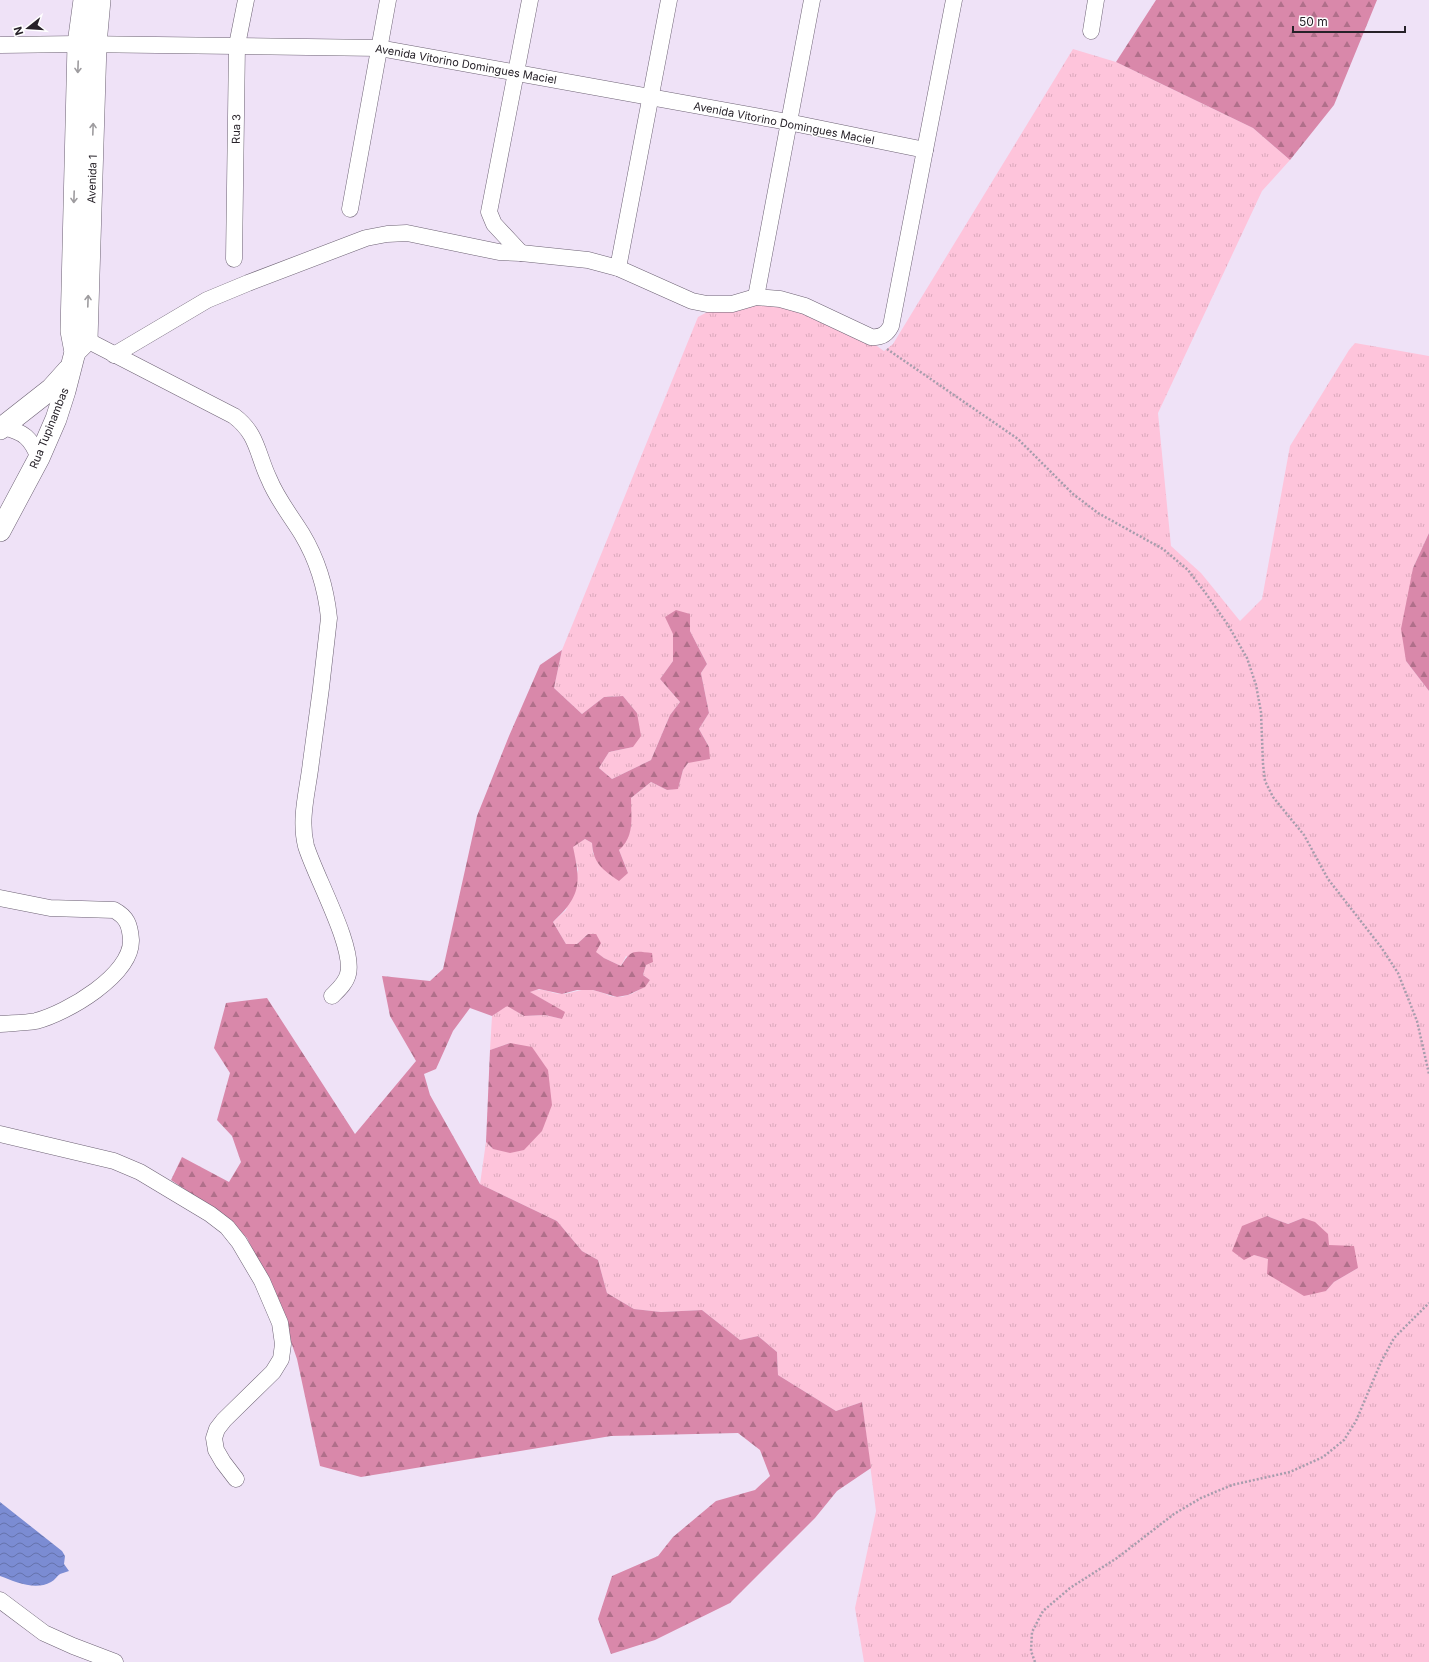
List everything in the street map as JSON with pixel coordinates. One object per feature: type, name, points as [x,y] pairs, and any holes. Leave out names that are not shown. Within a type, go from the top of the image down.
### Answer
[{"type":"street","name":"Avenida 1","points":[[76,348],[87,44],[84,0]]},
{"type":"street","name":"Avenida 1","points":[[87,44],[100,0]]},
{"type":"street","name":"Rua 3","points":[[234,259],[237,45],[246,0]]},
{"type":"street","points":[[350,209],[388,0]]},
{"type":"street","points":[[521,253],[494,224],[489,212],[530,0]]},
{"type":"street","points":[[618,268],[669,0]]},
{"type":"street","points":[[756,297],[812,0]]},
{"type":"street","points":[[114,354],[207,300],[248,283],[366,238],[387,234],[407,233],[493,251],[588,260],[618,268],[692,301],[732,304],[756,297],[780,299],[805,306],[870,337],[883,336],[888,332],[891,326],[954,0]]},
{"type":"street","points":[[1091,31],[1096,0]]},
{"type":"street","name":"Avenida Vitorino Domingues Maciel","points":[[0,45],[237,45],[379,48],[788,122],[925,150]]},
{"type":"street","points":[[2,428],[52,389],[76,348],[114,354],[234,416],[250,431],[269,480],[303,536],[316,563],[327,597],[329,618],[311,768],[302,818],[306,846],[342,936],[349,962],[348,974],[344,983],[332,996]]},
{"type":"street","name":"Rua Tupinambas","points":[[0,531],[39,458],[65,390],[76,348]]},
{"type":"street","points":[[2,428],[17,431],[28,437],[35,446],[39,458]]},
{"type":"street","points":[[0,898],[50,908],[114,910],[122,914],[127,920],[131,943],[129,955],[122,966],[104,984],[72,1006],[54,1015],[36,1021],[0,1024]]},
{"type":"street","points":[[0,1134],[114,1160],[140,1172],[210,1214],[227,1227],[239,1242],[262,1281],[280,1324],[283,1344],[281,1359],[273,1372],[224,1420],[217,1429],[214,1438],[216,1450],[236,1479]]},
{"type":"street","points":[[0,1600],[44,1633],[115,1662]]},
{"type":"path","points":[[870,337],[1018,439],[1074,494],[1098,513],[1163,550],[1188,570],[1207,595],[1228,625],[1247,658],[1256,685],[1261,712],[1263,764],[1266,781],[1273,797],[1304,835],[1328,879],[1381,947],[1398,973],[1416,1021],[1429,1074]]},
{"type":"path","points":[[1035,1662],[1031,1651],[1032,1632],[1043,1611],[1070,1588],[1117,1558],[1174,1514],[1201,1498],[1232,1485],[1290,1472],[1323,1458],[1344,1440],[1356,1421],[1381,1362],[1394,1338],[1429,1303]]},
{"type":"green space","points":[[1156,0],[1377,0],[1334,105],[1290,160],[1253,128],[1116,62]]},
{"type":"green space","points":[[1073,49],[1116,62],[1253,128],[1290,160],[1262,191],[1158,413],[1171,546],[1201,573],[1240,621],[1262,599],[1290,446],[1349,350],[1355,343],[1429,356],[1429,533],[1413,568],[1406,661],[1429,691],[1429,1662],[864,1662],[855,1608],[876,1511],[862,1402],[836,1411],[778,1375],[777,1352],[758,1336],[740,1340],[702,1310],[661,1312],[634,1309],[607,1293],[598,1260],[582,1251],[557,1221],[480,1184],[486,1142],[493,1149],[510,1043],[490,1050],[492,1016],[507,1005],[524,1016],[545,1015],[562,1019],[549,1003],[529,992],[543,990],[562,994],[580,990],[588,990],[621,997],[635,992],[650,980],[643,975],[646,965],[626,956],[621,966],[595,952],[588,934],[577,944],[566,944],[553,922],[566,910],[578,870],[572,847],[585,839],[592,843],[593,854],[628,873],[619,850],[631,825],[631,798],[651,782],[667,790],[678,788],[683,770],[688,763],[709,747],[699,729],[709,713],[701,673],[707,664],[690,631],[673,634],[673,661],[660,679],[680,702],[670,715],[651,760],[612,779],[599,768],[609,752],[633,747],[637,713],[623,696],[604,697],[582,714],[554,688],[562,650],[698,317],[711,310],[764,302],[783,303],[867,339],[884,351],[893,344]],"holes":[[[1267,1216],[1288,1224],[1303,1218],[1329,1245],[1358,1268],[1334,1282],[1326,1291],[1269,1259],[1254,1255]]]},
{"type":"green space","points":[[1429,533],[1429,691],[1406,661],[1401,629],[1413,568]]},
{"type":"green space","points":[[676,610],[690,614],[690,631],[707,664],[701,673],[709,713],[699,729],[709,747],[710,759],[688,763],[683,770],[678,789],[667,790],[651,782],[631,798],[630,833],[628,839],[619,850],[628,873],[619,881],[608,873],[597,861],[594,856],[592,843],[585,839],[573,847],[578,880],[574,896],[562,913],[553,922],[566,944],[577,944],[588,934],[596,934],[601,943],[596,952],[604,958],[621,966],[630,954],[634,952],[652,953],[653,962],[646,965],[643,975],[650,980],[645,987],[628,995],[617,997],[593,990],[577,990],[562,994],[539,989],[530,992],[565,1012],[562,1019],[545,1015],[524,1016],[507,1006],[492,1016],[470,1008],[453,1031],[436,1069],[424,1074],[430,1095],[480,1184],[557,1221],[582,1251],[598,1260],[607,1293],[634,1309],[661,1312],[702,1310],[740,1340],[758,1336],[777,1352],[778,1375],[836,1411],[862,1402],[871,1468],[837,1491],[815,1518],[730,1603],[655,1640],[611,1654],[598,1619],[612,1576],[658,1556],[673,1537],[716,1501],[755,1490],[770,1476],[760,1450],[738,1433],[611,1436],[361,1477],[320,1466],[297,1359],[275,1296],[247,1238],[220,1213],[171,1180],[182,1157],[229,1182],[241,1162],[232,1136],[217,1120],[230,1073],[214,1048],[226,1003],[267,998],[355,1134],[416,1061],[390,1016],[382,976],[430,981],[443,969],[477,816],[509,736],[540,665],[562,650],[554,688],[582,714],[604,697],[623,696],[637,713],[641,736],[633,747],[609,752],[599,768],[612,779],[651,760],[670,715],[680,702],[660,679],[673,661],[673,634],[665,617]]},
{"type":"green space","points":[[510,1043],[532,1047],[548,1070],[552,1105],[542,1131],[524,1150],[510,1153],[493,1149],[486,1142],[490,1050]]},
{"type":"green space","points":[[1267,1216],[1288,1224],[1303,1218],[1315,1222],[1328,1234],[1329,1245],[1354,1246],[1358,1268],[1334,1282],[1326,1291],[1304,1296],[1267,1274],[1268,1259],[1254,1255],[1244,1260],[1232,1251],[1242,1226]]},
{"type":"water","points":[[0,1502],[62,1551],[65,1556],[64,1564],[69,1571],[60,1574],[54,1580],[45,1585],[39,1586],[26,1585],[0,1576]]}]
